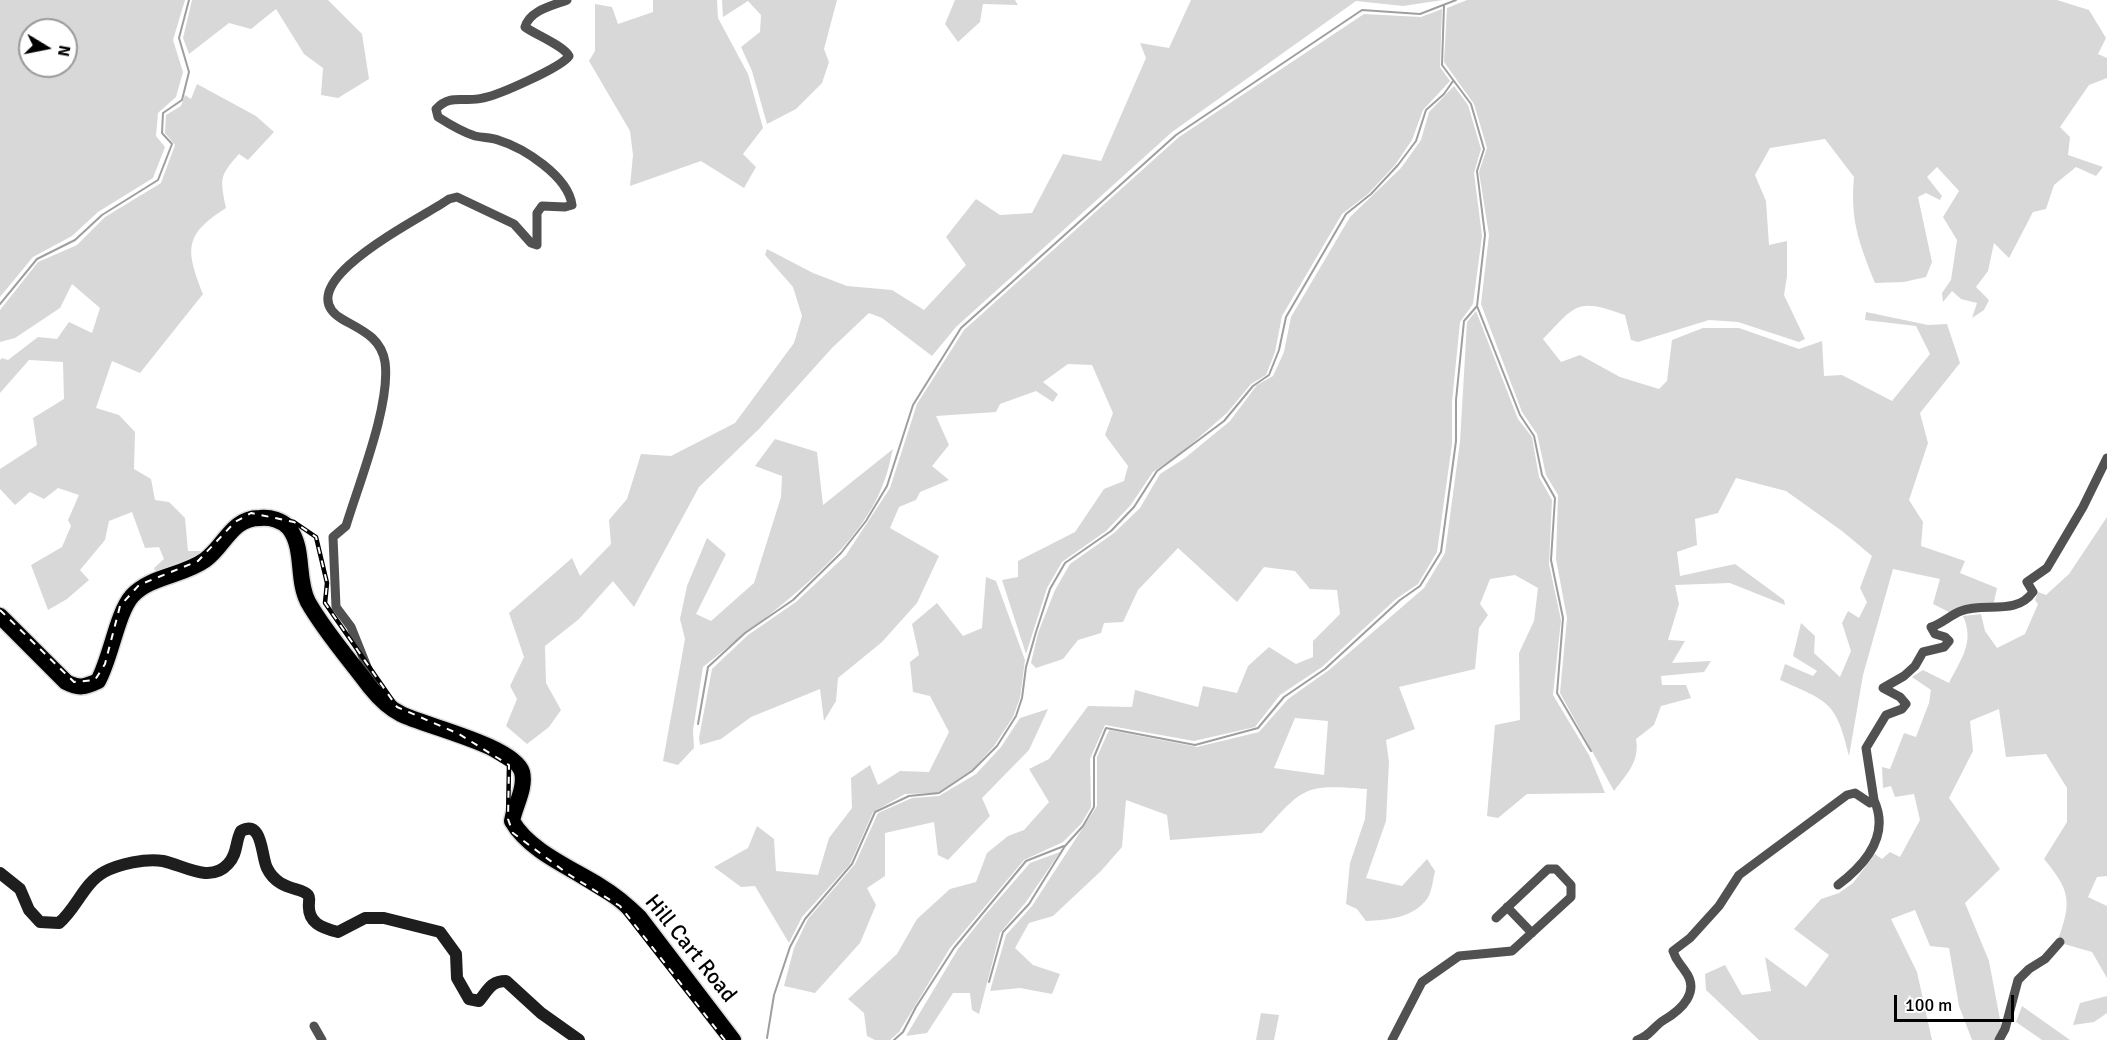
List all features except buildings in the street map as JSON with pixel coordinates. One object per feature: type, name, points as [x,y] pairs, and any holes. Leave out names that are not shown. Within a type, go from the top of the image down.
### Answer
[{"type":"highway","name":"Hill Cart Road","points":[[0,616],[66,682],[76,688],[86,687],[98,681],[104,671],[131,597],[144,586],[198,565],[210,557],[232,529],[244,520],[275,519],[287,526],[296,538],[308,601],[378,696],[397,712],[459,734],[513,760],[522,771],[523,785],[512,820],[518,831],[538,848],[623,902],[640,918],[733,1040]]},
{"type":"main road","points":[[0,873],[20,890],[29,910],[40,922],[59,923],[71,913],[89,885],[104,872],[141,861],[161,860],[204,873],[215,872],[227,865],[235,853],[241,831],[246,828],[254,829],[260,836],[262,854],[268,870],[280,884],[306,893],[310,897],[309,916],[314,923],[338,932],[364,918],[384,918],[440,932],[456,954],[457,978],[469,999],[479,1001],[490,985],[497,981],[506,981],[541,1013],[579,1040]]},
{"type":"street","points":[[378,696],[362,650],[351,627],[336,607],[332,560],[333,537],[346,526],[384,399],[385,359],[370,334],[332,312],[327,302],[328,290],[352,262],[377,242],[449,199],[457,197],[513,224],[531,243],[537,245],[537,213],[542,206],[572,205],[571,196],[547,166],[497,139],[476,136],[447,123],[438,117],[436,109],[452,98],[481,99],[518,87],[547,69],[566,62],[569,56],[566,51],[525,27],[527,19],[536,12],[567,0]]},
{"type":"street","points":[[1838,885],[1869,856],[1879,833],[1880,817],[1874,800],[1866,748],[1886,715],[1902,709],[1906,704],[1900,697],[1883,688],[1904,676],[1915,666],[1923,652],[1944,647],[1949,641],[1935,634],[1931,627],[1960,612],[1996,609],[2028,600],[2033,592],[2027,582],[2047,568],[2083,507],[2107,458]]},
{"type":"street","points":[[1637,1040],[1644,1039],[1661,1022],[1686,1005],[1690,992],[1689,978],[1676,962],[1673,951],[1690,938],[1719,906],[1739,875],[1847,795],[1856,793],[1870,803],[1874,800]]},
{"type":"street","points":[[1392,1040],[1422,982],[1459,956],[1512,951],[1571,897],[1571,885],[1556,869],[1548,869],[1496,918]]},
{"type":"street","points":[[1507,907],[1532,933]]},
{"type":"street","points":[[1999,1040],[2005,1029],[2018,980],[2029,969],[2045,959],[2060,942]]},
{"type":"street","points":[[314,1026],[322,1040]]},
{"type":"shaded area","points":[[0,0],[185,0],[173,40],[183,72],[176,97],[158,113],[156,136],[165,147],[153,178],[98,212],[72,236],[33,257],[0,297]]},
{"type":"shaded area","points":[[192,0],[328,0],[362,34],[369,79],[338,98],[321,95],[323,68],[304,54],[276,9],[251,29],[229,23],[189,54],[183,38]]},
{"type":"shaded area","points":[[653,0],[717,0],[718,18],[748,74],[763,128],[743,154],[756,167],[744,188],[701,161],[630,186],[633,155],[630,131],[589,61],[595,51],[595,4],[612,7],[618,24],[653,12]]},
{"type":"shaded area","points":[[722,0],[837,0],[824,49],[829,62],[822,83],[796,109],[767,124],[752,71],[741,47],[760,32],[761,15],[748,1],[723,17]]},
{"type":"shaded area","points":[[955,0],[1015,0],[1018,5],[983,4],[980,22],[958,42],[945,24]]},
{"type":"shaded area","points":[[1191,0],[1443,0],[1403,6],[1356,1],[1172,132],[956,327],[932,356],[882,318],[869,313],[832,348],[759,429],[699,487],[634,607],[613,581],[579,619],[545,646],[546,683],[561,710],[549,727],[527,744],[506,726],[517,699],[510,686],[524,657],[509,613],[572,558],[580,576],[611,544],[609,520],[627,499],[641,454],[671,456],[735,423],[794,343],[802,316],[793,287],[765,255],[767,249],[813,273],[847,286],[892,290],[924,310],[966,265],[946,237],[976,199],[1000,215],[1032,213],[1063,154],[1101,161],[1146,58],[1140,43],[1169,48]]},
{"type":"shaded area","points":[[1467,0],[2057,0],[2089,10],[2106,38],[2098,54],[2107,58],[2107,78],[2089,85],[2060,127],[2070,137],[2068,155],[2103,167],[2096,176],[2076,167],[2054,185],[2046,209],[2033,212],[2009,258],[1994,243],[1988,271],[1976,287],[1989,300],[1984,310],[1972,318],[1977,303],[1961,299],[1952,291],[1943,302],[1942,293],[1951,280],[1957,240],[1943,217],[1959,191],[1937,167],[1927,177],[1942,196],[1940,200],[1926,193],[1918,197],[1932,262],[1926,277],[1904,282],[1875,283],[1857,231],[1853,206],[1854,177],[1825,139],[1770,148],[1755,175],[1766,201],[1769,245],[1787,241],[1787,276],[1784,295],[1805,339],[1799,342],[1738,322],[1709,320],[1638,342],[1631,340],[1625,315],[1596,306],[1586,306],[1578,308],[1563,318],[1543,339],[1561,362],[1580,355],[1620,377],[1659,389],[1667,381],[1672,340],[1703,328],[1739,328],[1799,349],[1822,341],[1824,376],[1842,375],[1892,401],[1930,354],[1916,326],[1865,320],[1866,312],[1928,325],[1947,324],[1960,363],[1920,413],[1928,443],[1909,500],[1923,522],[1921,546],[1965,561],[1960,573],[1997,588],[1993,606],[1951,613],[1933,604],[1940,579],[1893,569],[1863,675],[1849,756],[1840,724],[1828,706],[1810,693],[1780,680],[1785,664],[1813,676],[1817,671],[1793,656],[1801,623],[1815,636],[1814,653],[1840,677],[1851,651],[1842,623],[1848,611],[1859,618],[1867,602],[1860,588],[1872,556],[1842,531],[1786,491],[1736,478],[1718,513],[1695,519],[1697,545],[1677,552],[1680,576],[1735,564],[1784,600],[1785,605],[1730,583],[1675,585],[1679,604],[1668,640],[1685,641],[1672,663],[1711,661],[1704,672],[1661,676],[1662,685],[1686,685],[1691,698],[1661,706],[1654,725],[1636,739],[1634,761],[1614,791],[1560,693],[1567,618],[1556,559],[1558,495],[1546,475],[1537,434],[1522,412],[1481,304],[1489,235],[1479,172],[1487,148],[1474,104],[1444,62],[1447,8]]},
{"type":"shaded area","points":[[1442,9],[1440,67],[1450,81],[1423,110],[1412,140],[1395,165],[1368,194],[1342,214],[1282,316],[1275,352],[1266,375],[1251,384],[1227,413],[1181,453],[1153,472],[1130,506],[1106,531],[1062,562],[1047,588],[1026,654],[1002,580],[1018,577],[1018,561],[1075,532],[1104,489],[1124,481],[1128,466],[1105,435],[1113,413],[1092,365],[1068,364],[1043,382],[1058,394],[1053,402],[1036,391],[1000,404],[996,412],[936,416],[949,445],[932,466],[949,480],[920,492],[916,500],[899,507],[890,528],[939,556],[917,603],[882,642],[838,678],[836,701],[824,721],[820,689],[751,717],[721,739],[700,745],[699,738],[712,669],[748,635],[796,602],[846,555],[890,488],[917,404],[964,330],[1179,137],[1364,14],[1421,17]]},
{"type":"shaded area","points":[[197,84],[256,116],[274,132],[248,160],[239,154],[228,168],[222,184],[226,208],[195,235],[191,255],[203,294],[140,373],[112,361],[96,408],[119,415],[135,432],[134,469],[151,479],[155,500],[169,502],[185,518],[188,551],[200,551],[202,556],[157,575],[154,568],[164,559],[159,547],[145,548],[132,512],[109,521],[105,540],[80,570],[89,580],[67,599],[48,610],[31,565],[62,547],[71,526],[68,520],[79,495],[58,488],[44,499],[30,492],[15,505],[0,489],[0,469],[37,445],[33,418],[64,399],[63,362],[29,360],[0,393],[0,360],[2,358],[8,360],[38,337],[57,339],[69,322],[92,333],[100,308],[72,284],[60,308],[15,338],[0,342],[0,310],[38,262],[77,245],[105,217],[161,183],[175,145],[165,133],[166,115],[181,106],[185,95],[191,99]]},
{"type":"shaded area","points":[[1454,86],[1468,105],[1481,149],[1474,173],[1482,236],[1473,304],[1460,322],[1452,402],[1452,444],[1437,552],[1418,584],[1396,599],[1322,667],[1280,695],[1255,727],[1194,741],[1105,725],[1090,759],[1091,807],[1081,824],[1063,842],[1024,860],[950,948],[899,1032],[890,1040],[875,1040],[867,1036],[864,1013],[848,999],[897,954],[917,919],[950,889],[976,882],[987,853],[1008,836],[1024,830],[1049,802],[1029,769],[1049,759],[1088,706],[1132,707],[1135,690],[1198,707],[1203,686],[1237,693],[1248,666],[1269,647],[1296,664],[1313,657],[1313,641],[1340,614],[1337,590],[1310,589],[1295,571],[1264,567],[1237,602],[1178,548],[1138,590],[1123,622],[1104,623],[1101,633],[1078,640],[1063,659],[1036,668],[1031,663],[1038,633],[1055,590],[1070,564],[1114,533],[1140,508],[1160,474],[1185,458],[1230,421],[1257,385],[1273,376],[1284,352],[1291,317],[1350,217],[1401,168],[1421,140],[1429,112]]},
{"type":"shaded area","points":[[1476,311],[1518,419],[1532,437],[1539,477],[1552,500],[1549,564],[1561,620],[1553,695],[1589,755],[1605,793],[1527,794],[1498,818],[1487,816],[1495,725],[1520,720],[1519,653],[1534,621],[1538,588],[1515,575],[1490,579],[1480,604],[1488,615],[1479,628],[1475,669],[1399,687],[1415,729],[1386,740],[1389,762],[1386,821],[1366,878],[1402,886],[1427,859],[1435,871],[1430,893],[1415,910],[1400,917],[1366,921],[1357,909],[1346,904],[1350,863],[1365,819],[1367,789],[1330,787],[1306,792],[1287,806],[1262,833],[1170,840],[1167,815],[1126,800],[1122,847],[1101,871],[1053,916],[1029,923],[1015,948],[1033,965],[1060,974],[1052,994],[1020,988],[990,991],[1006,935],[1032,906],[1097,806],[1097,757],[1109,730],[1197,747],[1259,732],[1288,699],[1329,670],[1424,588],[1445,553],[1460,442],[1467,322]],"holes":[[[1295,718],[1328,721],[1324,775],[1274,768]]]},
{"type":"shaded area","points":[[775,439],[817,452],[823,505],[893,449],[883,484],[870,510],[852,536],[805,585],[703,667],[693,730],[694,748],[678,765],[663,761],[685,639],[680,619],[687,586],[707,538],[726,554],[696,614],[711,621],[754,583],[781,497],[782,476],[755,466]]},
{"type":"shaded area","points":[[2107,517],[2107,876],[2097,877],[2088,897],[2107,906],[2107,978],[2092,952],[2057,942],[2065,917],[2066,898],[2060,880],[2044,859],[2067,822],[2067,788],[2046,754],[2006,757],[1999,709],[1970,721],[1973,751],[1949,798],[2000,869],[1965,903],[1989,961],[2002,1030],[1995,1040],[1972,1040],[1959,1006],[1949,948],[1930,946],[1915,910],[1891,919],[1917,972],[1932,1040],[1759,1040],[1706,990],[1705,974],[1725,965],[1742,995],[1771,991],[1765,957],[1806,987],[1829,955],[1794,929],[1821,899],[1839,893],[1853,883],[1875,854],[1882,859],[1890,852],[1900,857],[1920,820],[1914,794],[1895,797],[1891,786],[1883,788],[1882,767],[1890,769],[1904,733],[1916,737],[1929,703],[1931,690],[1912,677],[1923,670],[1949,683],[1962,658],[1967,642],[1968,634],[1963,616],[1981,614],[1985,631],[1997,648],[2025,634],[2038,604],[2035,600],[2038,592],[2046,595],[2069,574]]},
{"type":"shaded area","points":[[986,577],[996,581],[1025,660],[1020,698],[1013,717],[994,746],[970,772],[938,793],[905,794],[873,812],[850,864],[802,917],[789,943],[755,886],[741,887],[714,867],[748,848],[757,826],[774,839],[776,871],[818,875],[829,838],[852,808],[851,778],[870,765],[878,785],[900,771],[929,772],[949,732],[930,696],[913,692],[910,662],[919,655],[912,624],[937,603],[963,636],[982,628]]},
{"type":"shaded area","points":[[1048,709],[1029,750],[982,798],[990,816],[948,860],[938,855],[934,822],[885,833],[885,876],[867,888],[876,905],[860,943],[815,993],[784,986],[794,948],[808,919],[855,864],[878,813],[912,798],[939,796],[976,774],[1001,747],[1020,718]]},
{"type":"shaded area","points":[[1060,852],[1026,902],[1000,933],[979,1014],[972,1010],[970,993],[953,993],[927,1033],[906,1036],[958,949],[984,916],[1030,863]]},
{"type":"shaded area","points":[[2107,996],[2107,1013],[2094,1022],[2073,1025],[2080,1003]]},
{"type":"shaded area","points":[[2022,1006],[2070,1040],[2042,1040],[2016,1022]]},
{"type":"shaded area","points":[[1261,1013],[1279,1015],[1274,1040],[1256,1040]]},
{"type":"waterway","points":[[0,304],[37,259],[75,240],[102,215],[158,180],[172,144],[162,133],[163,113],[182,100],[189,72],[179,38],[189,0]]},
{"type":"waterway","points":[[698,724],[708,667],[745,633],[793,600],[841,553],[866,521],[887,486],[913,405],[961,328],[1176,135],[1362,10],[1420,14],[1456,0]]},
{"type":"waterway","points":[[989,982],[1003,932],[1029,904],[1065,846],[1083,826],[1094,807],[1094,757],[1106,728],[1195,745],[1258,728],[1284,697],[1325,669],[1400,600],[1420,586],[1441,552],[1456,441],[1456,400],[1464,321],[1477,306],[1485,235],[1477,171],[1484,149],[1471,104],[1442,65],[1444,5]]},
{"type":"waterway","points":[[767,1038],[774,995],[790,947],[805,919],[852,864],[875,812],[909,796],[939,793],[972,771],[997,746],[1016,716],[1036,632],[1050,589],[1065,563],[1111,531],[1134,507],[1157,471],[1224,421],[1253,386],[1269,375],[1279,350],[1286,317],[1346,214],[1371,194],[1398,165],[1416,141],[1426,110],[1444,94],[1453,81]]},
{"type":"waterway","points":[[1477,306],[1520,415],[1534,436],[1542,475],[1555,498],[1551,560],[1563,618],[1557,693],[1591,751]]},
{"type":"waterway","points":[[894,1040],[903,1032],[916,1007],[954,948],[1026,861],[1064,846]]},
{"type":"railway","points":[[0,610],[74,682],[95,680],[105,664],[120,606],[139,585],[198,561],[235,522],[251,513],[294,522],[316,537],[327,583],[325,603],[397,707],[459,734],[509,765],[508,819],[513,833],[568,874],[620,906],[725,1040]]}]
